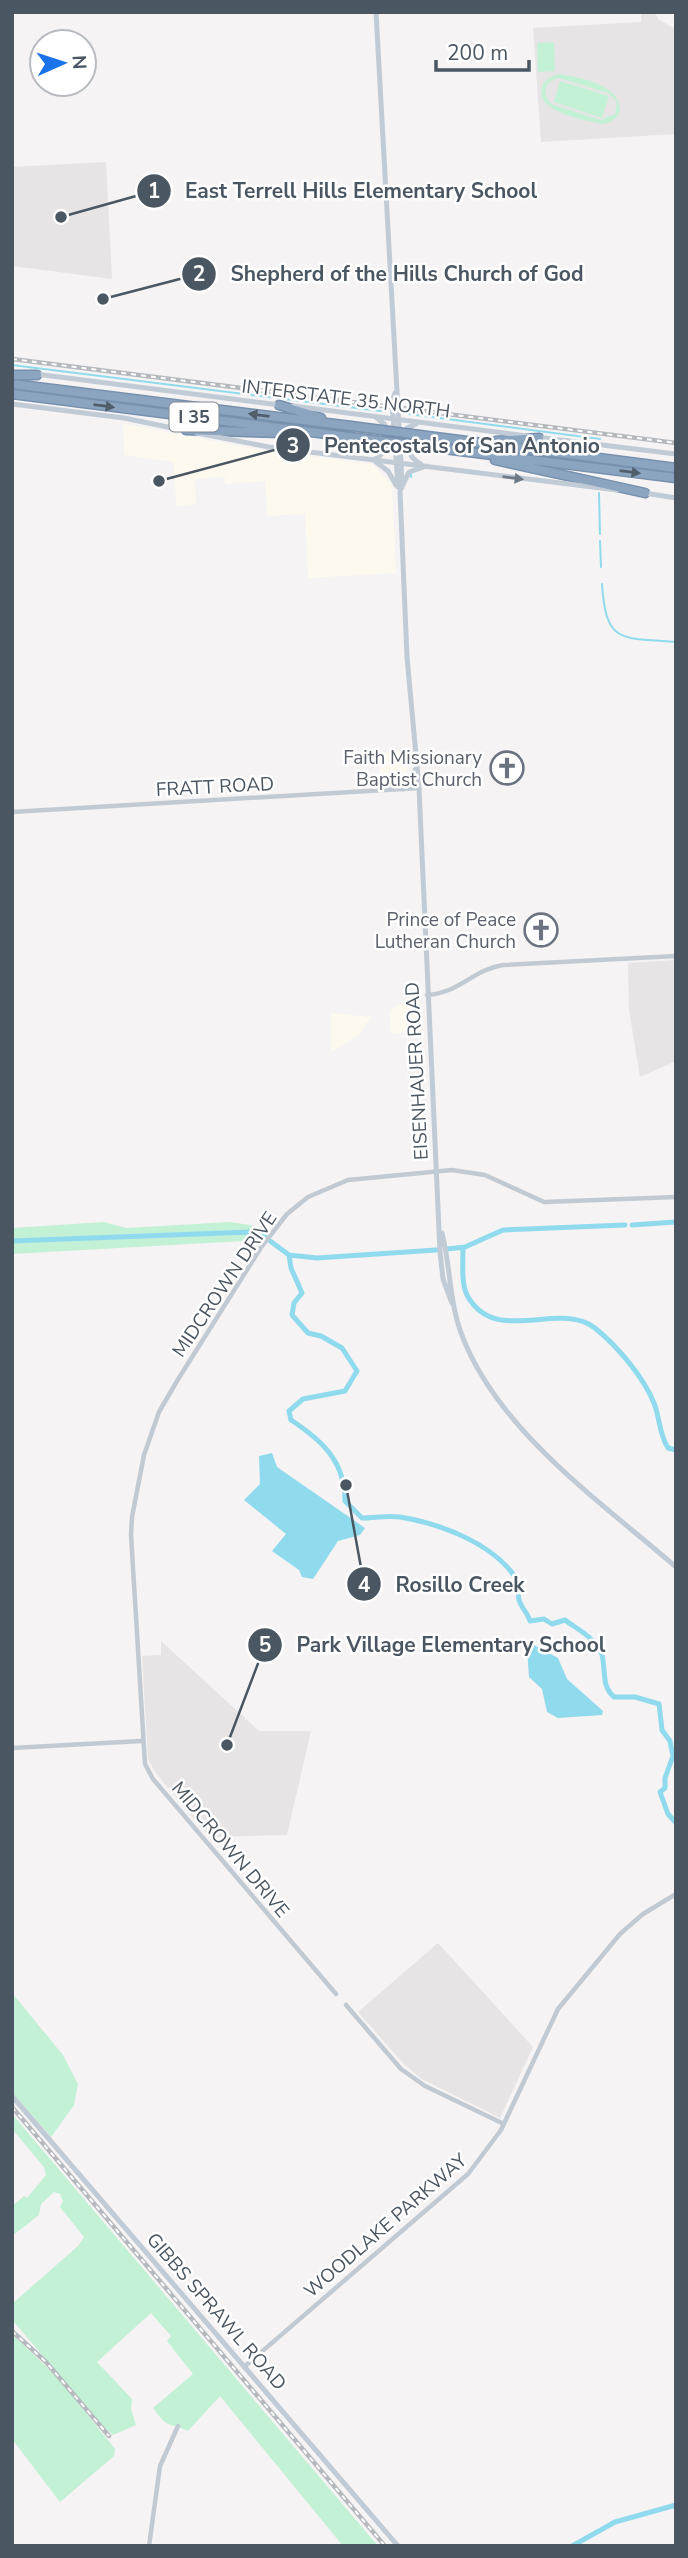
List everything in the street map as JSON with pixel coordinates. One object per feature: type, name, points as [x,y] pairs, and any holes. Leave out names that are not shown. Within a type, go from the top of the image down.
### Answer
[{"type":"highway","points":[[12,373],[37,374]]},
{"type":"highway","name":"I 35","points":[[12,384],[676,468]]},
{"type":"highway","name":"I 35","points":[[12,394],[676,478]]},
{"type":"highway","points":[[279,405],[351,426]]},
{"type":"highway","points":[[186,430],[212,429],[379,441]]},
{"type":"highway","points":[[476,442],[538,438]]},
{"type":"highway","points":[[414,446],[645,493]]},
{"type":"main road","name":"EISENHAUER ROAD","points":[[376,12],[407,657],[419,788],[427,995],[446,1279]]},
{"type":"main road","name":"INTERSTATE 35 NORTH","points":[[37,374],[676,454]]},
{"type":"main road","points":[[373,460],[384,454],[386,447],[385,425],[375,416],[387,412],[395,402],[407,417],[424,424]]},
{"type":"main road","points":[[12,404],[124,418],[269,447],[676,498]]},
{"type":"main road","points":[[424,424],[407,428],[407,449],[411,458],[427,467]]},
{"type":"main road","points":[[373,460],[388,471],[400,488],[409,471],[427,467]]},
{"type":"main road","points":[[403,789],[413,780],[416,756]]},
{"type":"main road","name":"EISENHAUER ROAD","points":[[441,1230],[439,1244],[446,1279],[472,1359],[513,1421],[676,1567]]},
{"type":"main road","name":"GIBBS SPRAWL ROAD","points":[[12,2096],[398,2546]]},
{"type":"street","name":"FRATT ROAD","points":[[12,812],[419,788]]},
{"type":"street","points":[[427,995],[453,990],[485,970],[503,965],[676,956]]},
{"type":"street","name":"MIDCROWN DRIVE","points":[[336,1993],[153,1779],[145,1764],[141,1741],[133,1514],[144,1455],[161,1409],[270,1234],[308,1197],[334,1185],[362,1177],[438,1171],[477,1172],[544,1202],[676,1197]]},
{"type":"street","points":[[12,1748],[141,1741]]},
{"type":"street","name":"WOODLAKE PARKWAY","points":[[244,2367],[468,2174],[489,2149],[504,2124],[558,2009],[620,1934],[643,1914],[676,1894]]},
{"type":"street","points":[[346,2005],[402,2069],[425,2086],[504,2124]]},
{"type":"street","points":[[149,2546],[160,2466],[178,2426]]},
{"type":"shaded area","points":[[641,12],[654,12],[659,20],[676,29],[676,134],[541,142],[533,28],[641,22]]},
{"type":"shaded area","points":[[106,162],[112,279],[12,266],[12,167]]},
{"type":"shaded area","points":[[123,424],[263,450],[372,464],[392,485],[396,573],[308,578],[305,514],[267,516],[265,481],[225,484],[225,477],[195,479],[196,504],[176,506],[174,462],[124,455]]},
{"type":"shaded area","points":[[406,751],[408,781],[402,785],[380,786],[379,753]]},
{"type":"shaded area","points":[[676,960],[676,1061],[640,1077],[629,1010],[628,963]]},
{"type":"shaded area","points":[[420,1001],[422,1032],[391,1033],[390,1011],[402,1003]]},
{"type":"shaded area","points":[[331,1013],[371,1017],[358,1036],[331,1052]]},
{"type":"shaded area","points":[[161,1641],[259,1731],[311,1731],[287,1835],[209,1837],[155,1772],[148,1759],[142,1656],[161,1655]]},
{"type":"shaded area","points":[[438,1943],[533,2047],[500,2118],[420,2078],[402,2062],[358,2012]]},
{"type":"green space","points":[[554,42],[555,71],[538,72],[537,43]]},
{"type":"green space","points":[[558,74],[589,81],[609,90],[616,96],[619,104],[619,114],[611,122],[602,124],[554,109],[542,96],[542,88],[546,80]],"holes":[[[559,78],[608,93],[617,102],[615,114],[601,120],[551,104],[545,92],[550,82]]]},
{"type":"green space","points":[[560,81],[609,96],[602,118],[554,102]]},
{"type":"green space","points":[[104,1222],[126,1228],[230,1222],[269,1228],[258,1246],[243,1241],[12,1254],[12,1228]]},
{"type":"green space","points":[[12,1993],[63,2055],[78,2084],[74,2105],[51,2137],[12,2092]]},
{"type":"green space","points":[[12,2114],[378,2546],[343,2546],[220,2396],[188,2431],[162,2419],[153,2408],[193,2374],[167,2341],[171,2336],[151,2313],[97,2362],[132,2399],[131,2409],[136,2425],[113,2435],[13,2321],[12,2304],[78,2246],[84,2237],[60,2207],[63,2201],[60,2194],[54,2192],[41,2204],[39,2215],[12,2236],[12,2206],[24,2196],[27,2198],[46,2175],[44,2167],[12,2129]]},
{"type":"green space","points":[[12,2334],[58,2378],[115,2449],[114,2456],[60,2502],[12,2439]]},
{"type":"water","points":[[272,1453],[277,1467],[365,1528],[360,1535],[338,1541],[313,1579],[302,1577],[299,1570],[272,1551],[286,1534],[244,1500],[260,1484],[259,1456]]},
{"type":"water","points":[[534,1645],[558,1658],[567,1679],[603,1711],[602,1715],[558,1718],[547,1712],[542,1689],[529,1677],[527,1649]]},
{"type":"waterway","points":[[12,365],[381,411]]},
{"type":"waterway","points":[[409,414],[600,439]]},
{"type":"waterway","points":[[599,493],[600,534]]},
{"type":"waterway","points":[[600,541],[601,567]]},
{"type":"waterway","points":[[602,584],[608,619],[620,634],[642,640],[676,642]]},
{"type":"waterway","points":[[632,1225],[676,1222]]},
{"type":"waterway","points":[[447,1249],[465,1247],[503,1230],[625,1225]]},
{"type":"waterway","points":[[12,1241],[250,1232],[262,1235],[289,1255],[291,1268],[302,1293],[294,1303],[292,1315],[308,1333],[321,1336],[342,1348],[357,1371],[345,1391],[303,1399],[289,1411],[291,1420],[313,1436],[330,1454],[341,1475],[345,1501],[362,1518],[395,1516],[416,1520],[451,1531],[484,1548],[511,1571],[520,1585],[519,1601],[530,1621],[544,1619],[552,1624],[565,1620],[586,1634],[595,1644],[602,1655],[607,1688],[614,1697],[635,1697],[659,1704],[662,1730],[670,1741],[673,1756],[665,1778],[665,1788],[660,1792],[668,1814],[676,1823]]},
{"type":"waterway","points":[[463,1248],[465,1290],[479,1310],[494,1318],[510,1321],[563,1318],[580,1321],[595,1328],[643,1382],[654,1403],[665,1443],[668,1448],[676,1450]]},
{"type":"waterway","points":[[289,1255],[317,1258],[436,1250]]},
{"type":"waterway","points":[[572,2546],[615,2522],[676,2505]]},
{"type":"railway","points":[[12,359],[676,443]]},
{"type":"railway","points":[[12,2107],[385,2546]]},
{"type":"railway","points":[[12,2331],[46,2362],[109,2436]]},
{"type":"place","name":"East Terrell Hills Elementary School","points":[[61,217]]},
{"type":"place","name":"Shepherd of the Hills Church of God","points":[[103,299]]},
{"type":"place","name":"Pentecostals of San Antonio","points":[[159,481]]},
{"type":"place","name":"Faith Missionary Baptist Church","points":[[507,768]]},
{"type":"place","name":"Prince of Peace Lutheran Church","points":[[541,930]]},
{"type":"place","name":"Rosillo Creek","points":[[346,1485]]},
{"type":"place","name":"Park Village Elementary School","points":[[227,1745]]}]
